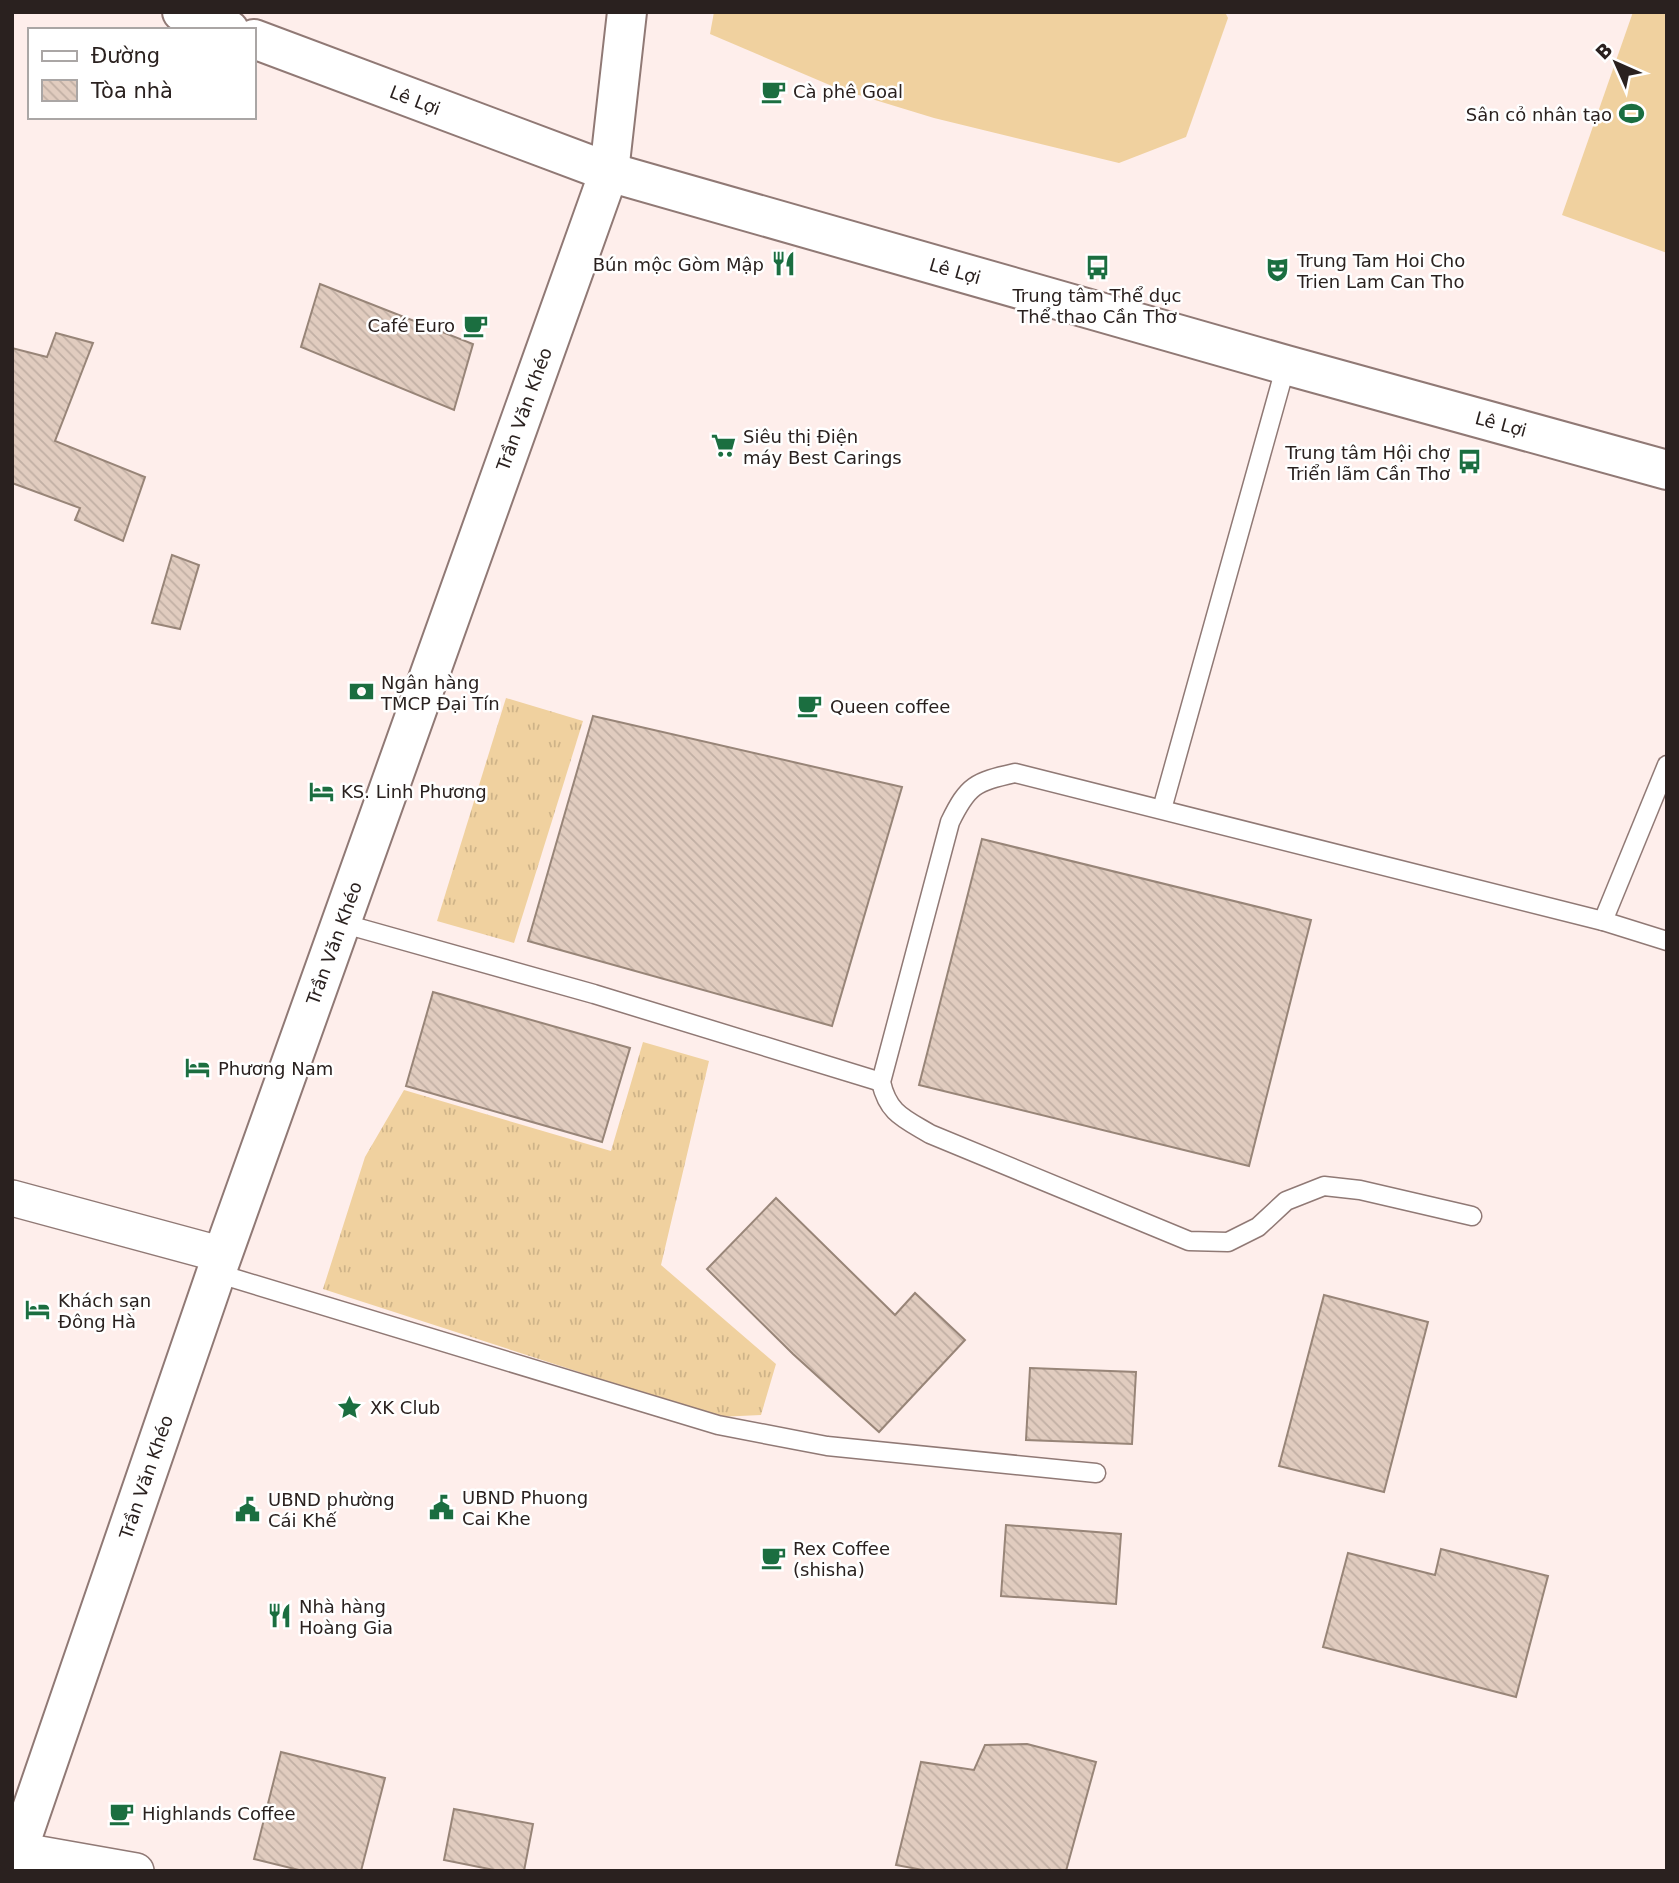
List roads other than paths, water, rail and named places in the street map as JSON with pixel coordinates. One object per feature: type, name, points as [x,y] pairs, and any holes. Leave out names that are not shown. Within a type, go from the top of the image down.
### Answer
[{"type":"street","points":[[182,12],[224,28]]},
{"type":"street","name":"Trần Văn Khéo","points":[[15,1858],[219,1264],[609,173],[627,12]]},
{"type":"street","name":"Lê Lợi","points":[[256,40],[609,173],[1667,470]]},
{"type":"street","points":[[12,1198],[219,1264]]},
{"type":"street","points":[[15,1858],[136,1871]]},
{"type":"lane","points":[[1162,809],[1286,365]]},
{"type":"lane","points":[[1603,921],[1667,765]]},
{"type":"lane","points":[[1472,1216],[1360,1190],[1324,1186],[1286,1202],[1258,1227],[1228,1242],[1189,1241],[930,1133],[904,1119],[885,1101],[881,1082],[950,822],[963,795],[983,780],[1015,773],[1603,921],[1667,941]]},
{"type":"lane","points":[[341,923],[594,994],[881,1082]]},
{"type":"lane","points":[[219,1264],[718,1425],[827,1446],[1096,1473]]},
{"type":"place","name":"Cà phê Goal","points":[[773,91]]},
{"type":"place","name":"Sân cỏ nhân tạo","points":[[1632,114]]},
{"type":"place","name":"Bún mộc Gòm Mập","points":[[784,264]]},
{"type":"place","name":"Trung tâm Thể dục Thể thao Cần Thơ","points":[[1097,268]]},
{"type":"place","name":"Trung Tam Hoi Cho Trien Lam Can Tho","points":[[1277,270]]},
{"type":"place","name":"Café Euro","points":[[475,325]]},
{"type":"place","name":"Siêu thị Điện máy Best Carings","points":[[723,446]]},
{"type":"place","name":"Trung tâm Hội chợ Triển lãm Cần Thơ","points":[[1470,462]]},
{"type":"place","name":"Ngân hàng TMCP Đại Tín","points":[[361,692]]},
{"type":"place","name":"Queen coffee","points":[[810,706]]},
{"type":"place","name":"KS. Linh Phương","points":[[321,791]]},
{"type":"place","name":"Phương Nam","points":[[198,1068]]},
{"type":"place","name":"Khách sạn Đông Hà","points":[[38,1310]]},
{"type":"place","name":"XK Club","points":[[350,1407]]},
{"type":"place","name":"UBND Phuong Cai Khe","points":[[442,1507]]},
{"type":"place","name":"UBND phường Cái Khế","points":[[248,1509]]},
{"type":"place","name":"Rex Coffee (shisha)","points":[[773,1558]]},
{"type":"place","name":"Nhà hàng Hoàng Gia","points":[[279,1616]]},
{"type":"place","name":"Highlands Coffee","points":[[122,1813]]}]
